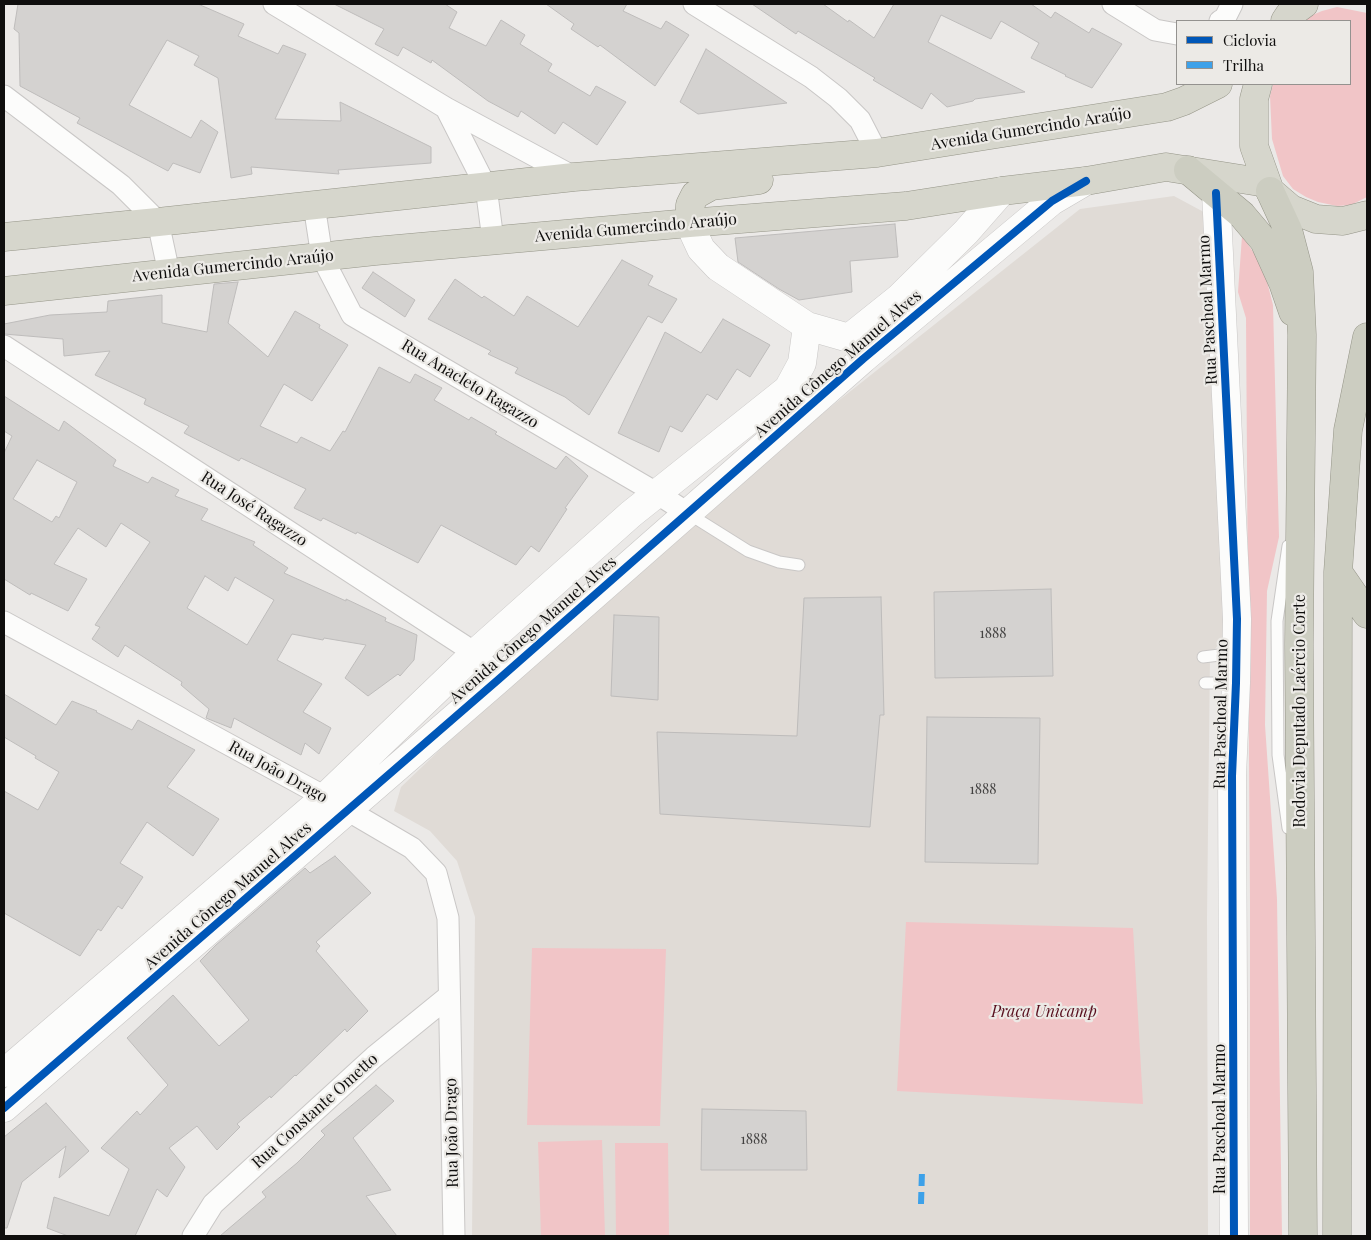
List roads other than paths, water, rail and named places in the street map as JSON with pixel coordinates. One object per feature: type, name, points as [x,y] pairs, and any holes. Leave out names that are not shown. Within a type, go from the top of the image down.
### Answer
[{"type":"highway","points":[[1286,20],[1289,15],[1304,4]]},
{"type":"highway","name":"Avenida Gumercindo Araújo","points":[[4,237],[574,177],[877,153],[1167,108],[1216,85]]},
{"type":"highway","points":[[1258,85],[1254,98],[1254,146],[1268,187],[1291,209],[1316,219],[1343,221],[1367,216]]},
{"type":"highway","points":[[689,223],[690,205],[695,195],[711,186],[883,165],[906,149]]},
{"type":"highway","name":"Avenida Gumercindo Araújo","points":[[4,291],[493,240],[906,206],[1166,167],[1268,187]]},
{"type":"highway","points":[[1188,170],[1242,215],[1264,241],[1283,283],[1302,335]]},
{"type":"highway","name":"Rodovia Deputado Laércio Corte","points":[[1268,187],[1288,230],[1299,272],[1302,335],[1299,644],[1303,1236]]},
{"type":"highway","points":[[1337,1236],[1338,572],[1348,430],[1367,337]]},
{"type":"highway","points":[[1338,572],[1367,614]]},
{"type":"street","points":[[274,4],[446,108],[574,177]]},
{"type":"street","points":[[694,4],[811,78],[838,98],[860,120],[877,153]]},
{"type":"street","points":[[1113,4],[1155,30],[1176,34]]},
{"type":"street","points":[[4,96],[121,185],[158,222],[169,273]]},
{"type":"street","points":[[446,108],[486,187],[493,240]]},
{"type":"street","name":"Avenida Cônego Manuel Alves","points":[[856,348],[1052,201],[1086,180]]},
{"type":"street","name":"Avenida Cônego Manuel Alves","points":[[4,1073],[336,804],[499,680],[656,540],[688,514],[724,481],[856,348],[899,298],[966,232],[1002,191]]},
{"type":"street","name":"Rua Paschoal Marmo","points":[[1216,193],[1237,618],[1232,776],[1234,1236]]},
{"type":"street","name":"Rua Anacleto Ragazzo","points":[[314,205],[322,257],[352,315],[658,494],[688,514]]},
{"type":"street","points":[[689,223],[701,249],[718,267],[807,326],[856,348]]},
{"type":"street","name":"Avenida Cônego Manuel Alves","points":[[4,1108],[336,804],[475,653],[631,514],[788,389],[802,363],[807,326]]},
{"type":"street","name":"Rua José Ragazzo","points":[[4,346],[475,653],[499,680]]},
{"type":"street","name":"Rua João Drago","points":[[4,622],[336,804],[412,848],[436,872],[448,918],[454,1236]]},
{"type":"street","name":"Rua Constante Ometto","points":[[193,1236],[213,1204],[374,1056],[449,996]]},
{"type":"lane","points":[[688,514],[748,551],[779,562],[799,565]]},
{"type":"lane","points":[[1203,657],[1236,653]]},
{"type":"lane","points":[[1205,683],[1236,683]]},
{"type":"park label","name":"Praça Unicamp","points":[[1044,1012]]}]
